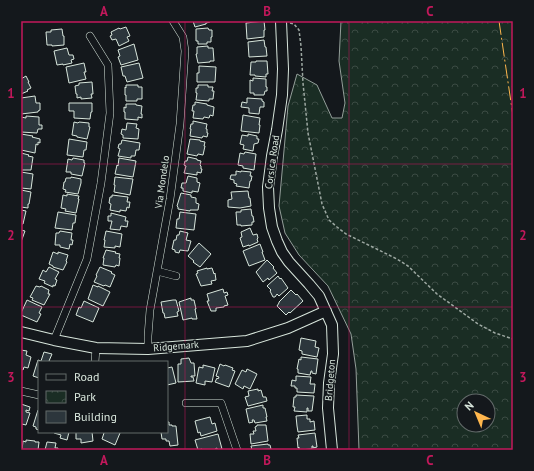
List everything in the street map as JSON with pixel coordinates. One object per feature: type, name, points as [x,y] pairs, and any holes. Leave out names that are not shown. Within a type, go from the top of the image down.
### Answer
[{"type":"street","name":"Via Mondelo","points":[[148,349],[150,310],[172,184],[180,124],[185,52],[183,38],[173,21]]},
{"type":"street","name":"Corsica Road","points":[[282,22],[282,95],[268,187],[268,208],[272,227],[282,252],[319,296],[326,311]]},
{"type":"street","points":[[54,340],[88,259],[101,183],[110,113],[108,65],[90,36]]},
{"type":"street","points":[[157,271],[176,276]]},
{"type":"street","name":"Ridgemark","points":[[21,332],[96,348],[148,349],[247,341],[288,328],[326,311]]},
{"type":"street","name":"Bridgeton","points":[[326,311],[332,325],[333,354],[329,383],[328,408],[332,450]]},
{"type":"street","points":[[95,361],[96,348]]},
{"type":"street","points":[[21,391],[38,395]]},
{"type":"street","points":[[186,403],[221,403],[237,450]]},
{"type":"path","points":[[282,22],[292,23],[299,30],[308,133],[322,204],[329,220],[346,234],[408,266],[437,294],[478,324],[495,333],[513,339]]},
{"type":"green space","points":[[341,21],[513,21],[513,450],[359,450],[356,369],[351,334],[328,286],[299,255],[285,233],[279,206],[288,106],[297,74],[317,85],[332,118],[342,118],[345,103],[339,61]]},
{"type":"building","points":[[193,21],[210,21],[210,22],[195,27]]},
{"type":"building","points":[[264,21],[264,37],[247,39],[246,23]]},
{"type":"building","points":[[126,27],[130,36],[127,37],[129,41],[119,46],[116,39],[112,40],[110,36],[112,35],[111,32],[119,28]]},
{"type":"building","points":[[208,28],[209,30],[212,30],[211,42],[207,42],[207,44],[198,44],[198,41],[196,41],[196,29]]},
{"type":"building","points":[[62,29],[64,45],[47,45],[46,32]]},
{"type":"building","points":[[264,40],[267,56],[249,57],[248,42]]},
{"type":"building","points":[[134,44],[138,60],[121,65],[118,57],[120,56],[118,50]]},
{"type":"building","points":[[208,46],[208,48],[213,48],[214,61],[198,63],[196,54],[197,47]]},
{"type":"building","points":[[67,48],[69,55],[73,55],[74,59],[71,60],[72,63],[57,65],[54,51]]},
{"type":"building","points":[[267,61],[268,74],[266,74],[266,77],[250,75],[251,62]]},
{"type":"building","points":[[84,63],[86,79],[69,83],[66,67]]},
{"type":"building","points":[[139,63],[143,78],[127,82],[125,76],[123,76],[121,67]]},
{"type":"building","points":[[199,66],[216,67],[215,82],[197,82]]},
{"type":"building","points":[[26,76],[31,88],[21,94],[21,79]]},
{"type":"building","points":[[253,78],[266,79],[267,91],[265,91],[264,95],[254,95],[254,93],[250,93],[250,80],[253,81]]},
{"type":"building","points":[[92,82],[92,98],[77,98],[75,86],[79,85],[79,83]]},
{"type":"building","points":[[126,85],[138,85],[138,87],[142,87],[142,99],[137,99],[137,101],[126,101]]},
{"type":"building","points":[[198,85],[208,85],[208,87],[213,87],[213,99],[209,99],[209,101],[196,100],[196,88],[198,88]]},
{"type":"building","points":[[35,96],[36,103],[40,103],[40,110],[38,112],[21,114],[21,98]]},
{"type":"building","points":[[247,98],[262,99],[264,102],[264,107],[260,107],[259,114],[249,113],[249,108],[241,107],[242,102],[247,103]]},
{"type":"building","points":[[195,102],[214,107],[213,116],[210,115],[209,118],[204,117],[203,119],[193,118],[194,111],[192,111]]},
{"type":"building","points":[[69,103],[92,103],[90,119],[74,118],[74,111],[69,111]]},
{"type":"building","points":[[126,104],[136,104],[142,106],[142,118],[138,117],[138,120],[125,119],[124,107],[126,108]]},
{"type":"building","points":[[243,115],[260,118],[259,133],[241,131]]},
{"type":"building","points":[[26,116],[39,117],[39,125],[42,125],[42,129],[38,129],[37,133],[21,132],[21,117],[26,118]]},
{"type":"building","points":[[193,121],[207,124],[207,137],[203,136],[202,138],[190,136],[191,124],[193,124]]},
{"type":"building","points":[[74,122],[89,123],[90,127],[87,139],[72,135]]},
{"type":"building","points":[[127,123],[137,124],[136,128],[139,129],[138,139],[123,138],[123,135],[121,134],[122,129],[126,130]]},
{"type":"building","points":[[21,134],[40,139],[40,143],[38,142],[38,145],[36,144],[35,153],[21,150]]},
{"type":"building","points":[[248,134],[257,136],[257,139],[259,139],[258,143],[254,144],[253,151],[243,149],[244,145],[240,144],[242,135],[248,136]]},
{"type":"building","points":[[69,139],[87,142],[83,157],[67,155]]},
{"type":"building","points":[[190,139],[205,142],[203,155],[198,154],[197,156],[187,154]]},
{"type":"building","points":[[122,140],[140,143],[139,150],[136,150],[135,156],[131,156],[131,158],[118,156],[120,149],[118,148],[119,144],[121,144]]},
{"type":"building","points":[[245,152],[256,154],[254,170],[243,168],[243,166],[238,165],[240,153],[244,154]]},
{"type":"building","points":[[21,153],[33,157],[31,170],[21,170]]},
{"type":"building","points":[[188,157],[201,161],[201,173],[197,172],[197,175],[184,173],[186,166],[184,165],[185,161],[187,161]]},
{"type":"building","points":[[73,158],[84,160],[85,163],[82,176],[71,174],[71,172],[66,172],[68,159],[72,160]]},
{"type":"building","points":[[119,158],[136,161],[133,177],[115,174]]},
{"type":"building","points":[[236,171],[251,172],[250,176],[252,176],[249,188],[236,186],[237,184],[234,183],[234,180],[230,179],[231,175],[236,175]]},
{"type":"building","points":[[21,172],[33,174],[31,189],[21,188]]},
{"type":"building","points":[[188,176],[197,178],[197,182],[200,183],[198,192],[192,191],[192,193],[183,191],[183,188],[181,188],[182,183],[186,183]]},
{"type":"building","points":[[71,177],[81,179],[78,194],[65,192],[66,190],[63,189],[66,178]]},
{"type":"building","points":[[115,177],[133,179],[130,195],[114,192]]},
{"type":"building","points":[[21,190],[31,192],[28,208],[21,207]]},
{"type":"building","points":[[248,191],[251,206],[240,208],[228,207],[228,200],[232,199],[231,192]]},
{"type":"building","points":[[181,193],[191,195],[191,197],[196,198],[196,203],[199,204],[198,210],[190,211],[178,209],[177,206]]},
{"type":"building","points":[[67,194],[79,196],[76,213],[65,211],[66,209],[61,208],[63,195],[67,196]]},
{"type":"building","points":[[112,195],[128,197],[127,202],[130,202],[129,208],[127,207],[126,211],[120,210],[120,212],[110,210],[111,204],[109,203]]},
{"type":"building","points":[[251,209],[254,222],[252,222],[252,225],[237,225],[236,212]]},
{"type":"building","points":[[21,210],[26,211],[23,224],[21,224]]},
{"type":"building","points":[[58,212],[76,215],[72,230],[55,228]]},
{"type":"building","points":[[180,212],[196,214],[194,230],[176,228],[177,219],[179,219]]},
{"type":"building","points":[[111,213],[126,217],[125,221],[128,221],[127,227],[121,226],[120,230],[110,229],[112,221],[108,221],[108,216],[111,216]]},
{"type":"building","points":[[250,228],[253,235],[257,234],[258,242],[243,247],[240,238],[242,237],[241,232]]},
{"type":"building","points":[[21,230],[25,231],[21,242]]},
{"type":"building","points":[[60,231],[72,233],[71,240],[73,240],[69,249],[60,247],[60,245],[55,245],[56,233],[59,233]]},
{"type":"building","points":[[106,231],[122,234],[120,247],[104,247]]},
{"type":"building","points":[[180,231],[188,233],[186,240],[191,241],[188,251],[180,250],[179,253],[172,249],[174,240],[176,240]]},
{"type":"building","points":[[199,243],[211,254],[200,267],[188,256]]},
{"type":"building","points":[[260,244],[265,260],[249,266],[243,251]]},
{"type":"building","points":[[106,250],[120,254],[119,266],[116,265],[115,267],[103,265],[103,258]]},
{"type":"building","points":[[53,252],[68,255],[67,262],[63,270],[49,264]]},
{"type":"building","points":[[267,260],[274,267],[273,268],[277,273],[269,280],[268,278],[263,282],[256,272]]},
{"type":"building","points":[[49,267],[59,272],[55,279],[57,280],[55,286],[53,285],[53,287],[44,283],[45,281],[39,279],[43,270],[46,272]]},
{"type":"building","points":[[100,267],[112,272],[111,273],[115,275],[110,287],[94,282]]},
{"type":"building","points":[[212,268],[214,274],[215,273],[216,280],[211,281],[212,284],[201,286],[196,274],[198,273],[197,271]]},
{"type":"building","points":[[278,276],[288,288],[279,296],[277,294],[273,297],[270,291],[271,290],[267,286]]},
{"type":"building","points":[[93,285],[110,292],[103,306],[88,299]]},
{"type":"building","points":[[36,286],[41,286],[49,290],[48,294],[50,294],[44,305],[32,300],[33,298],[30,297]]},
{"type":"building","points":[[223,289],[224,293],[227,292],[228,295],[225,296],[228,305],[216,308],[216,311],[211,311],[207,301],[209,301],[207,294]]},
{"type":"building","points":[[291,290],[303,301],[286,315],[277,306]]},
{"type":"building","points":[[191,298],[191,300],[194,300],[197,319],[192,318],[183,320],[179,302]]},
{"type":"building","points":[[27,300],[42,307],[39,313],[41,314],[37,322],[21,315]]},
{"type":"building","points":[[176,300],[179,311],[177,312],[178,316],[165,318],[161,302]]},
{"type":"building","points":[[84,301],[99,308],[93,322],[76,315],[79,307],[81,308]]},
{"type":"building","points":[[301,338],[316,341],[315,347],[319,348],[317,357],[302,354],[302,351],[299,350]]},
{"type":"building","points":[[21,350],[27,351],[26,355],[31,357],[28,368],[24,367],[23,370],[21,369]]},
{"type":"building","points":[[44,352],[52,354],[49,361],[41,361]]},
{"type":"building","points":[[301,357],[318,359],[316,374],[312,373],[312,371],[310,375],[298,373],[297,369],[299,359],[301,360]]},
{"type":"building","points":[[189,358],[191,363],[194,363],[195,376],[191,377],[193,377],[194,381],[178,382],[178,364],[181,364],[181,359]]},
{"type":"building","points":[[38,360],[41,361],[38,361],[38,378],[33,376]]},
{"type":"building","points":[[220,364],[233,368],[232,370],[235,371],[229,387],[215,382],[219,377],[216,376]]},
{"type":"building","points":[[203,365],[215,368],[212,382],[205,381],[205,385],[196,383],[199,367],[203,368]]},
{"type":"building","points":[[172,367],[176,383],[168,385],[168,368]]},
{"type":"building","points":[[247,369],[257,374],[250,389],[244,386],[243,389],[235,384],[242,370],[246,372]]},
{"type":"building","points":[[296,376],[311,377],[310,384],[315,384],[314,393],[297,392],[297,388],[295,388],[295,386],[291,386],[292,380],[296,381]]},
{"type":"building","points":[[258,389],[258,391],[261,390],[263,397],[266,397],[267,401],[248,406],[245,397],[249,396],[248,391]]},
{"type":"building","points":[[296,395],[314,396],[312,411],[308,411],[307,408],[307,412],[294,411],[294,397],[296,397]]},
{"type":"building","points":[[21,404],[30,407],[29,411],[26,410],[26,412],[30,413],[26,425],[21,425]]},
{"type":"building","points":[[263,405],[263,408],[265,408],[267,421],[255,423],[254,420],[252,420],[253,422],[249,423],[246,409]]},
{"type":"building","points":[[38,410],[38,430],[33,426]]},
{"type":"building","points":[[307,415],[307,419],[310,419],[310,422],[314,421],[315,430],[298,432],[296,416]]},
{"type":"building","points":[[210,417],[212,424],[215,423],[217,431],[201,436],[200,432],[198,433],[195,421]]},
{"type":"building","points":[[168,422],[169,425],[176,426],[178,445],[170,446],[169,441],[162,439],[161,433],[168,433]]},
{"type":"building","points":[[257,425],[266,425],[268,441],[251,444],[250,434],[254,434],[253,431],[256,431],[255,427]]},
{"type":"building","points":[[54,433],[69,433],[67,440],[60,438],[61,435]]},
{"type":"building","points":[[76,433],[92,433],[93,441],[81,443],[81,439],[76,439]]},
{"type":"building","points":[[104,433],[120,433],[115,445],[102,439]]},
{"type":"building","points":[[315,433],[317,447],[313,448],[312,446],[312,449],[299,450],[298,435]]},
{"type":"building","points":[[218,434],[222,449],[217,450],[217,448],[215,449],[216,450],[198,450],[195,440]]},
{"type":"building","points":[[26,440],[39,442],[38,450],[22,450],[23,441],[26,442]]},
{"type":"building","points":[[47,442],[56,443],[55,448],[58,448],[58,450],[45,450]]},
{"type":"building","points":[[270,445],[271,449],[252,450],[251,446]]},
{"type":"power","points":[[499,21],[513,116]]}]
